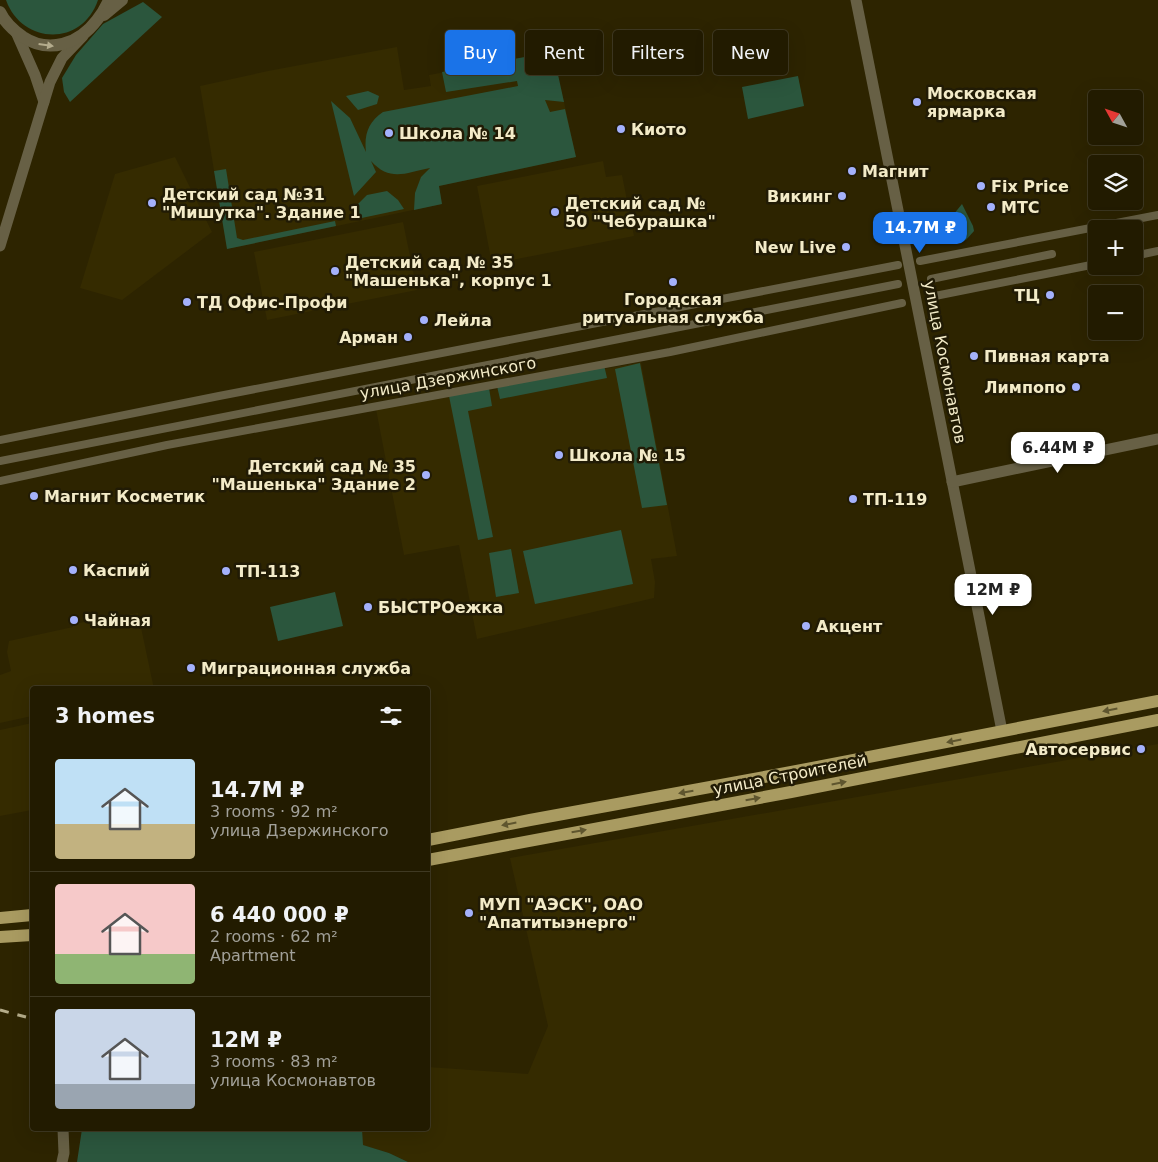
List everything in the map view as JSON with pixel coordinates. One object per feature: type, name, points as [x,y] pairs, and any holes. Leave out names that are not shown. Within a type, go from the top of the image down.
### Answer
[{"type":"main road","name":"улица Строителей","points":[[430,840],[786,774],[1002,730],[1158,701]]},
{"type":"main road","name":"улица Строителей","points":[[430,860],[791,792],[1158,720]]},
{"type":"main road","points":[[1002,730],[1006,750]]},
{"type":"main road","points":[[530,820],[532,839]]},
{"type":"main road","points":[[0,918],[30,915]]},
{"type":"main road","points":[[0,937],[30,937]]},
{"type":"street","points":[[0,246],[50,82],[62,58],[91,26],[109,0]]},
{"type":"street","points":[[2,18],[16,32],[27,39],[40,45],[52,46],[74,40],[122,0]]},
{"type":"street","name":"улица Космонавтов","points":[[856,0],[1002,730]]},
{"type":"street","points":[[16,32],[35,75],[44,102]]},
{"type":"street","points":[[920,261],[1158,215]]},
{"type":"street","points":[[1143,254],[1158,251]]},
{"type":"street","points":[[931,279],[1052,254]]},
{"type":"street","name":"улица Дзержинского","points":[[0,440],[898,265]]},
{"type":"street","points":[[935,296],[1088,266]]},
{"type":"street","name":"улица Дзержинского","points":[[0,461],[898,284]]},
{"type":"street","name":"улица Дзержинского","points":[[0,481],[167,445],[670,352],[902,303]]},
{"type":"street","points":[[952,482],[1158,439]]},
{"type":"street","points":[[62,1162],[64,1153],[63,1131]]},
{"type":"shaded area","name":"Школа № 14","points":[[397,47],[404,90],[431,86],[429,75],[445,72],[445,75],[515,75],[515,59],[525,57],[525,75],[558,75],[576,157],[439,186],[442,204],[227,249],[200,86],[268,71]]},
{"type":"shaded area","name":"Детский сад №31 \"Мишутка\". Здание 1","points":[[175,157],[212,232],[122,300],[80,288],[115,174]]},
{"type":"shaded area","name":"Детский сад № 50 \"Чебурашка\"","points":[[603,161],[606,177],[622,175],[634,236],[492,264],[477,186]]},
{"type":"shaded area","name":"Детский сад № 35 \"Машенька\", корпус 1","points":[[403,222],[417,290],[267,320],[254,252]]},
{"type":"shaded area","name":"Школа № 15","points":[[641,362],[677,556],[651,559],[655,582],[654,598],[477,639],[459,545],[404,555],[376,409],[493,390]]},
{"type":"shaded area","points":[[138,613],[153,686],[30,686],[30,716],[0,723],[0,675],[11,671],[7,652],[9,641],[73,627],[73,624]]},
{"type":"shaded area","points":[[30,723],[30,810],[0,816],[0,730]]},
{"type":"shaded area","points":[[1158,744],[1158,1162],[408,1162],[389,1153],[362,1145],[362,1131],[430,1131],[430,1067],[528,1074],[548,1026],[510,858]]},
{"type":"green space","points":[[6,0],[98,0],[90,15],[79,26],[66,33],[52,34],[38,32],[25,26],[14,15]]},
{"type":"green space","points":[[143,2],[162,17],[70,102],[64,92],[62,78],[76,55],[103,24]]},
{"type":"green space","points":[[525,57],[525,75],[558,75],[564,102],[545,100],[550,112],[565,109],[576,157],[439,186],[442,204],[414,210],[415,193],[421,177],[430,168],[405,174],[391,174],[378,168],[371,161],[376,172],[354,196],[331,101],[350,118],[366,152],[368,129],[383,112],[518,86],[517,81],[446,92],[442,72],[445,71],[445,75],[515,75],[515,59]]},
{"type":"green space","points":[[798,76],[804,106],[748,119],[742,87]]},
{"type":"green space","points":[[368,91],[379,96],[377,104],[358,110],[346,96]]},
{"type":"green space","points":[[226,169],[237,238],[243,240],[335,221],[336,226],[227,249],[214,171]]},
{"type":"green space","points":[[387,191],[398,200],[404,209],[357,219],[354,208],[367,195]]},
{"type":"green space","points":[[962,204],[974,231],[966,240],[954,242],[949,238],[945,225]]},
{"type":"green space","points":[[640,363],[667,505],[642,508],[615,369]]},
{"type":"green space","points":[[604,365],[607,378],[500,399],[497,386]]},
{"type":"green space","points":[[489,388],[492,406],[468,411],[493,537],[478,540],[449,396]]},
{"type":"green space","points":[[621,530],[633,584],[535,604],[523,551]]},
{"type":"green space","points":[[511,549],[519,593],[496,597],[489,553]]},
{"type":"green space","points":[[335,592],[343,626],[278,641],[270,607]]},
{"type":"green space","points":[[82,1131],[362,1131],[363,1145],[389,1153],[408,1162],[77,1162]]},
{"type":"railway","points":[[0,1010],[26,1017]]},
{"type":"place","name":"Московская ярмарка","points":[[917,102]]},
{"type":"place","name":"Киото","points":[[621,129]]},
{"type":"place","name":"Школа № 14","points":[[389,133]]},
{"type":"place","name":"Магнит","points":[[852,171]]},
{"type":"place","name":"Fix Price","points":[[981,186]]},
{"type":"place","name":"Викинг","points":[[842,196]]},
{"type":"place","name":"Детский сад №31 \"Мишутка\". Здание 1","points":[[152,203]]},
{"type":"place","name":"МТС","points":[[991,207]]},
{"type":"place","name":"Детский сад № 50 \"Чебурашка\"","points":[[555,212]]},
{"type":"place","name":"New Live","points":[[846,247]]},
{"type":"place","name":"Детский сад № 35 \"Машенька\", корпус 1","points":[[335,271]]},
{"type":"place","name":"Городская ритуальная служба","points":[[673,282]]},
{"type":"place","name":"ТЦ","points":[[1050,295]]},
{"type":"place","name":"ТД Офис-Профи","points":[[187,302]]},
{"type":"place","name":"Лейла","points":[[424,320]]},
{"type":"place","name":"Арман","points":[[408,337]]},
{"type":"place","name":"Пивная карта","points":[[974,356]]},
{"type":"place","name":"Лимпопо","points":[[1076,387]]},
{"type":"place","name":"Школа № 15","points":[[559,455]]},
{"type":"place","name":"Детский сад № 35 \"Машенька\" Здание 2","points":[[426,475]]},
{"type":"place","name":"Магнит Косметик","points":[[34,496]]},
{"type":"place","name":"ТП-119","points":[[853,499]]},
{"type":"place","name":"Каспий","points":[[73,570]]},
{"type":"place","name":"ТП-113","points":[[226,571]]},
{"type":"place","name":"БЫСТРОежка","points":[[368,607]]},
{"type":"place","name":"Чайная","points":[[74,620]]},
{"type":"place","name":"Акцент","points":[[806,626]]},
{"type":"place","name":"Миграционная служба","points":[[191,668]]},
{"type":"place","name":"Автосервис","points":[[1141,749]]},
{"type":"place","name":"МУП \"АЭСК\", ОАО \"Апатитыэнерго\"","points":[[469,913]]}]
